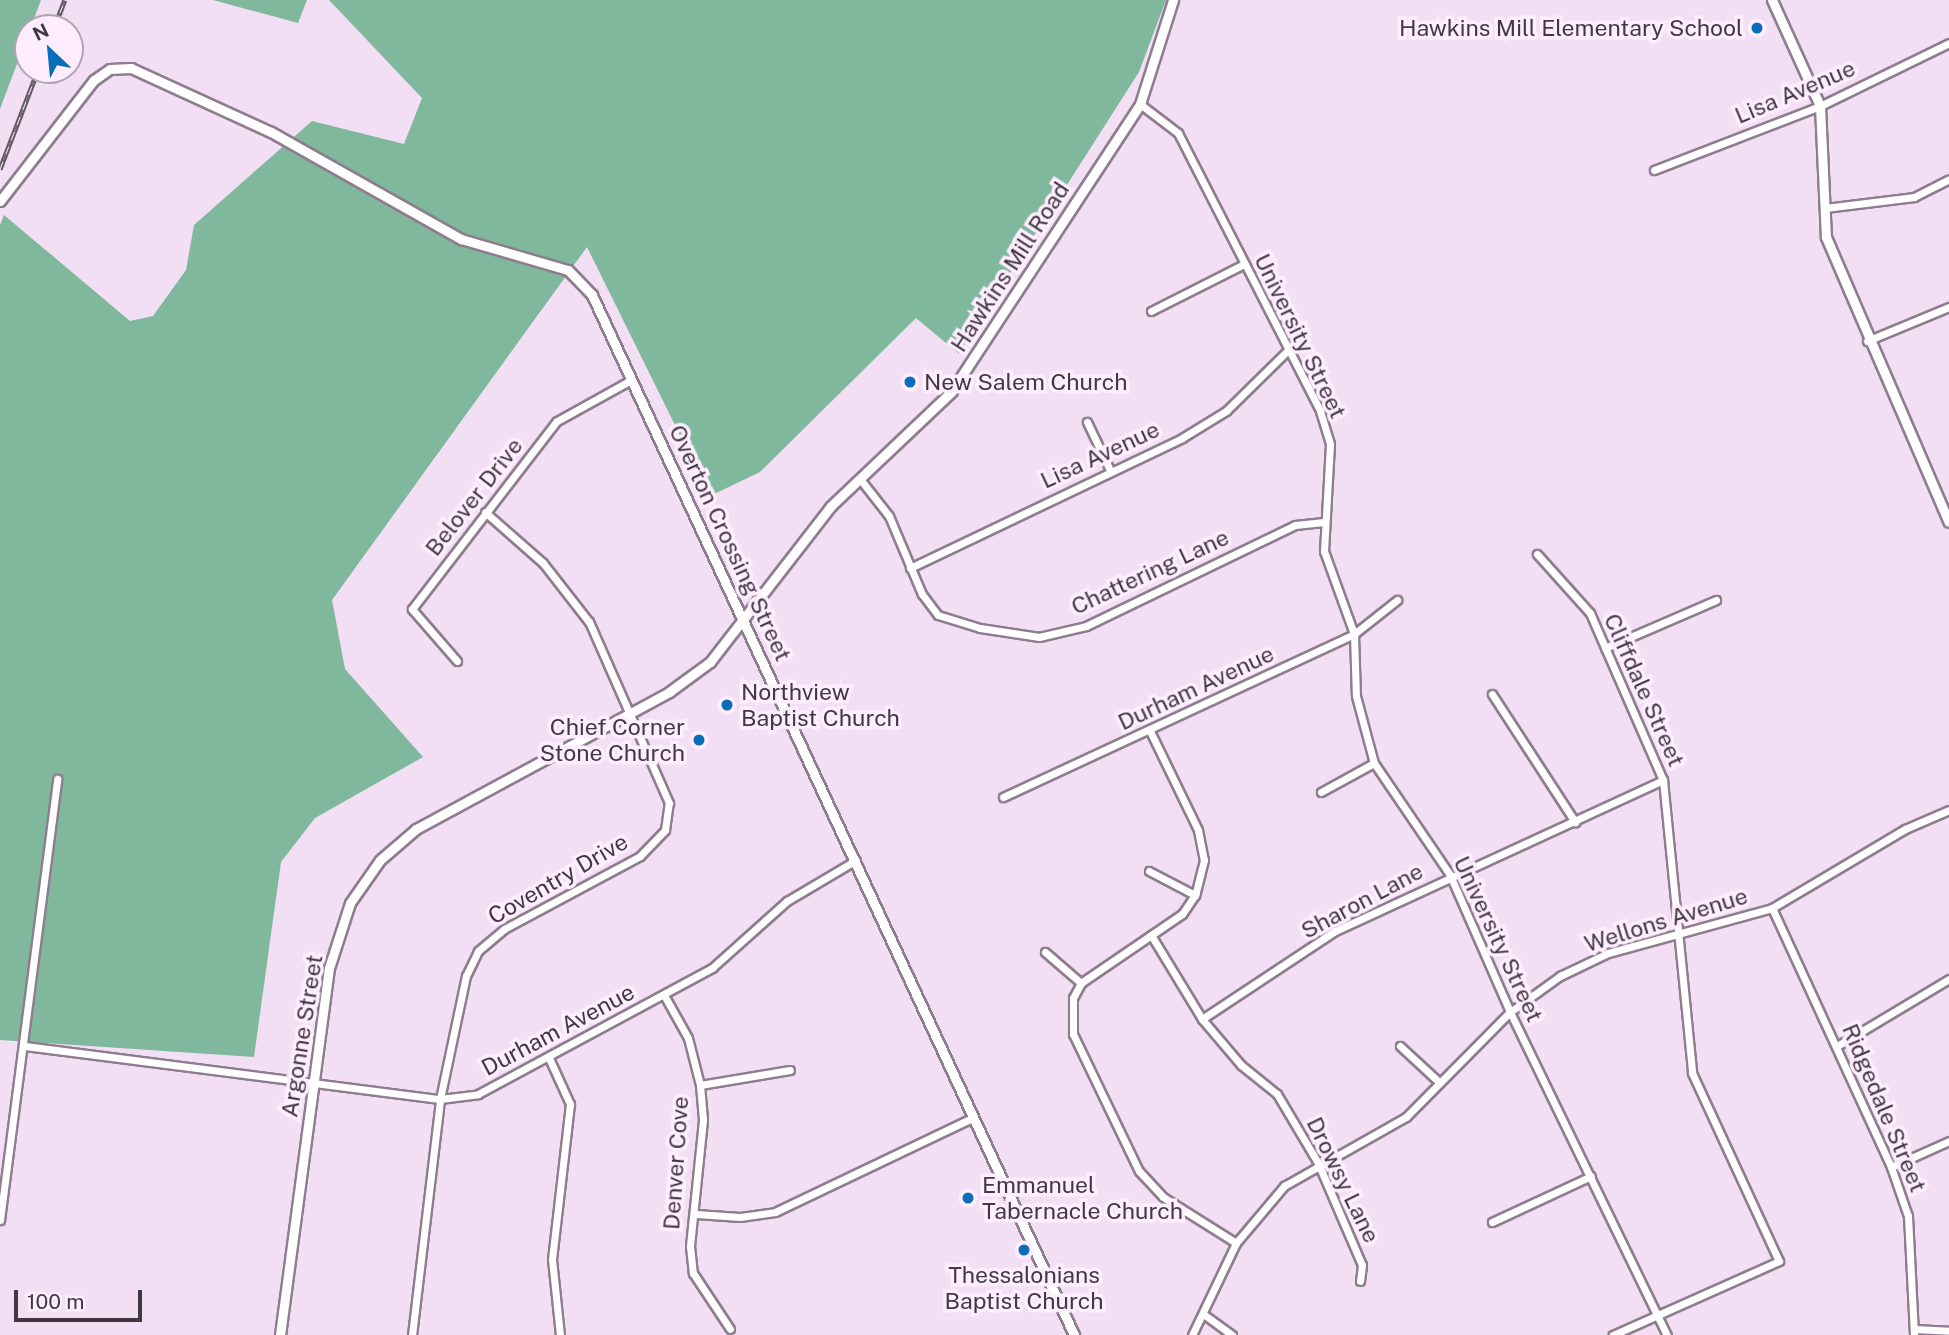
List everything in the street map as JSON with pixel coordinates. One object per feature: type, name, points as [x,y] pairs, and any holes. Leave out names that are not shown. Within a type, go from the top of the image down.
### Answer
[{"type":"street","name":"Hawkins Mill Road","points":[[744,616],[831,506],[951,392],[1140,104],[1173,0]]},
{"type":"street","points":[[1772,0],[1820,106],[1826,237],[1867,341],[1949,522]]},
{"type":"street","name":"Lisa Avenue","points":[[1654,170],[1820,106],[1949,43]]},
{"type":"street","name":"Overton Crossing Street","points":[[0,201],[94,80],[110,69],[131,68],[271,132],[461,239],[568,270],[593,295],[856,860],[970,1119],[1074,1335]]},
{"type":"street","name":"University Street","points":[[1140,104],[1178,132],[1287,351],[1320,411],[1330,444],[1324,551],[1354,634],[1356,696],[1374,762],[1450,875],[1510,1012],[1667,1335]]},
{"type":"street","points":[[1825,208],[1913,197],[1949,179]]},
{"type":"street","points":[[1151,311],[1244,264]]},
{"type":"street","points":[[1867,341],[1949,307]]},
{"type":"street","name":"Lisa Avenue","points":[[911,568],[1226,411],[1287,351]]},
{"type":"street","name":"Belover Drive","points":[[457,661],[412,609],[557,421],[631,380]]},
{"type":"street","points":[[1087,422],[1110,471]]},
{"type":"street","name":"Chattering Lane","points":[[860,479],[889,516],[911,568],[938,615],[980,628],[1039,637],[1086,626],[1295,525],[1324,522]]},
{"type":"street","name":"Coventry Drive","points":[[412,1335],[440,1099],[466,976],[478,951],[504,929],[640,856],[665,830],[669,803],[589,622],[543,563],[485,512]]},
{"type":"street","name":"Cliffdale Street","points":[[1537,554],[1590,614],[1663,780],[1692,1073],[1779,1261],[1658,1315]]},
{"type":"street","name":"Durham Avenue","points":[[1003,797],[1150,732],[1354,634],[1397,600]]},
{"type":"street","points":[[1605,648],[1716,600]]},
{"type":"street","name":"Argonne Street","points":[[281,1335],[329,968],[350,903],[380,860],[416,829],[631,712],[710,662],[744,616]]},
{"type":"street","points":[[1492,694],[1575,822]]},
{"type":"street","points":[[1150,732],[1198,830],[1204,860],[1195,895],[1182,914],[1081,983],[1073,998],[1073,1034],[1139,1171],[1163,1197],[1236,1243]]},
{"type":"street","points":[[1321,792],[1374,762]]},
{"type":"street","points":[[0,1220],[25,1046],[57,779]]},
{"type":"street","name":"Sharon Lane","points":[[1202,1020],[1335,931],[1450,875],[1575,822],[1663,780]]},
{"type":"street","name":"Wellons Avenue","points":[[1192,1335],[1206,1316],[1236,1243],[1284,1186],[1318,1163],[1406,1117],[1510,1012],[1560,976],[1608,953],[1678,936],[1772,908],[1905,829],[1949,810]]},
{"type":"street","name":"Durham Avenue","points":[[25,1046],[314,1079],[440,1099],[478,1094],[712,968],[787,901],[856,860]]},
{"type":"street","points":[[1149,871],[1195,895]]},
{"type":"street","name":"Ridgedale Street","points":[[1772,908],[1891,1167],[1914,1256],[1914,1332]]},
{"type":"street","name":"Drowsy Lane","points":[[1151,935],[1202,1020],[1241,1065],[1277,1094],[1318,1163],[1362,1265],[1360,1281]]},
{"type":"street","points":[[1045,952],[1081,983]]},
{"type":"street","points":[[1837,1046],[1949,979]]},
{"type":"street","name":"Denver Cove","points":[[664,995],[688,1038],[700,1085],[696,1214],[690,1246],[693,1273],[730,1329]]},
{"type":"street","points":[[1400,1046],[1440,1083]]},
{"type":"street","points":[[549,1058],[570,1104],[552,1259],[560,1335]]},
{"type":"street","points":[[700,1085],[790,1070]]},
{"type":"street","points":[[696,1214],[775,1212],[970,1119]]},
{"type":"street","points":[[1891,1167],[1949,1141]]},
{"type":"street","points":[[1492,1222],[1591,1176]]},
{"type":"street","points":[[1613,1335],[1658,1315]]},
{"type":"street","points":[[1206,1316],[1232,1335]]},
{"type":"street","points":[[1914,1332],[1949,1331]]},
{"type":"green space","points":[[0,0],[41,0],[36,14],[14,14],[14,72],[0,109]]},
{"type":"green space","points":[[213,0],[307,0],[298,23]]},
{"type":"green space","points":[[329,0],[1166,0],[1139,72],[959,354],[916,318],[760,472],[710,496],[587,247],[332,600],[345,669],[423,757],[315,818],[281,862],[254,1057],[0,1040],[0,225],[4,215],[130,321],[153,316],[186,270],[194,225],[312,121],[404,144],[422,98]]},
{"type":"railway","points":[[60,14],[65,0]]},
{"type":"railway","points":[[0,169],[33,84]]},
{"type":"place","name":"Hawkins Mill Elementary School","points":[[1757,28]]},
{"type":"place","name":"New Salem Church","points":[[910,382]]},
{"type":"place","name":"Northview Baptist Church","points":[[727,705]]},
{"type":"place","name":"Chief Corner Stone Church","points":[[699,740]]},
{"type":"place","name":"Emmanuel Tabernacle Church","points":[[968,1198]]},
{"type":"place","name":"Thessalonians Baptist Church","points":[[1024,1250]]}]
